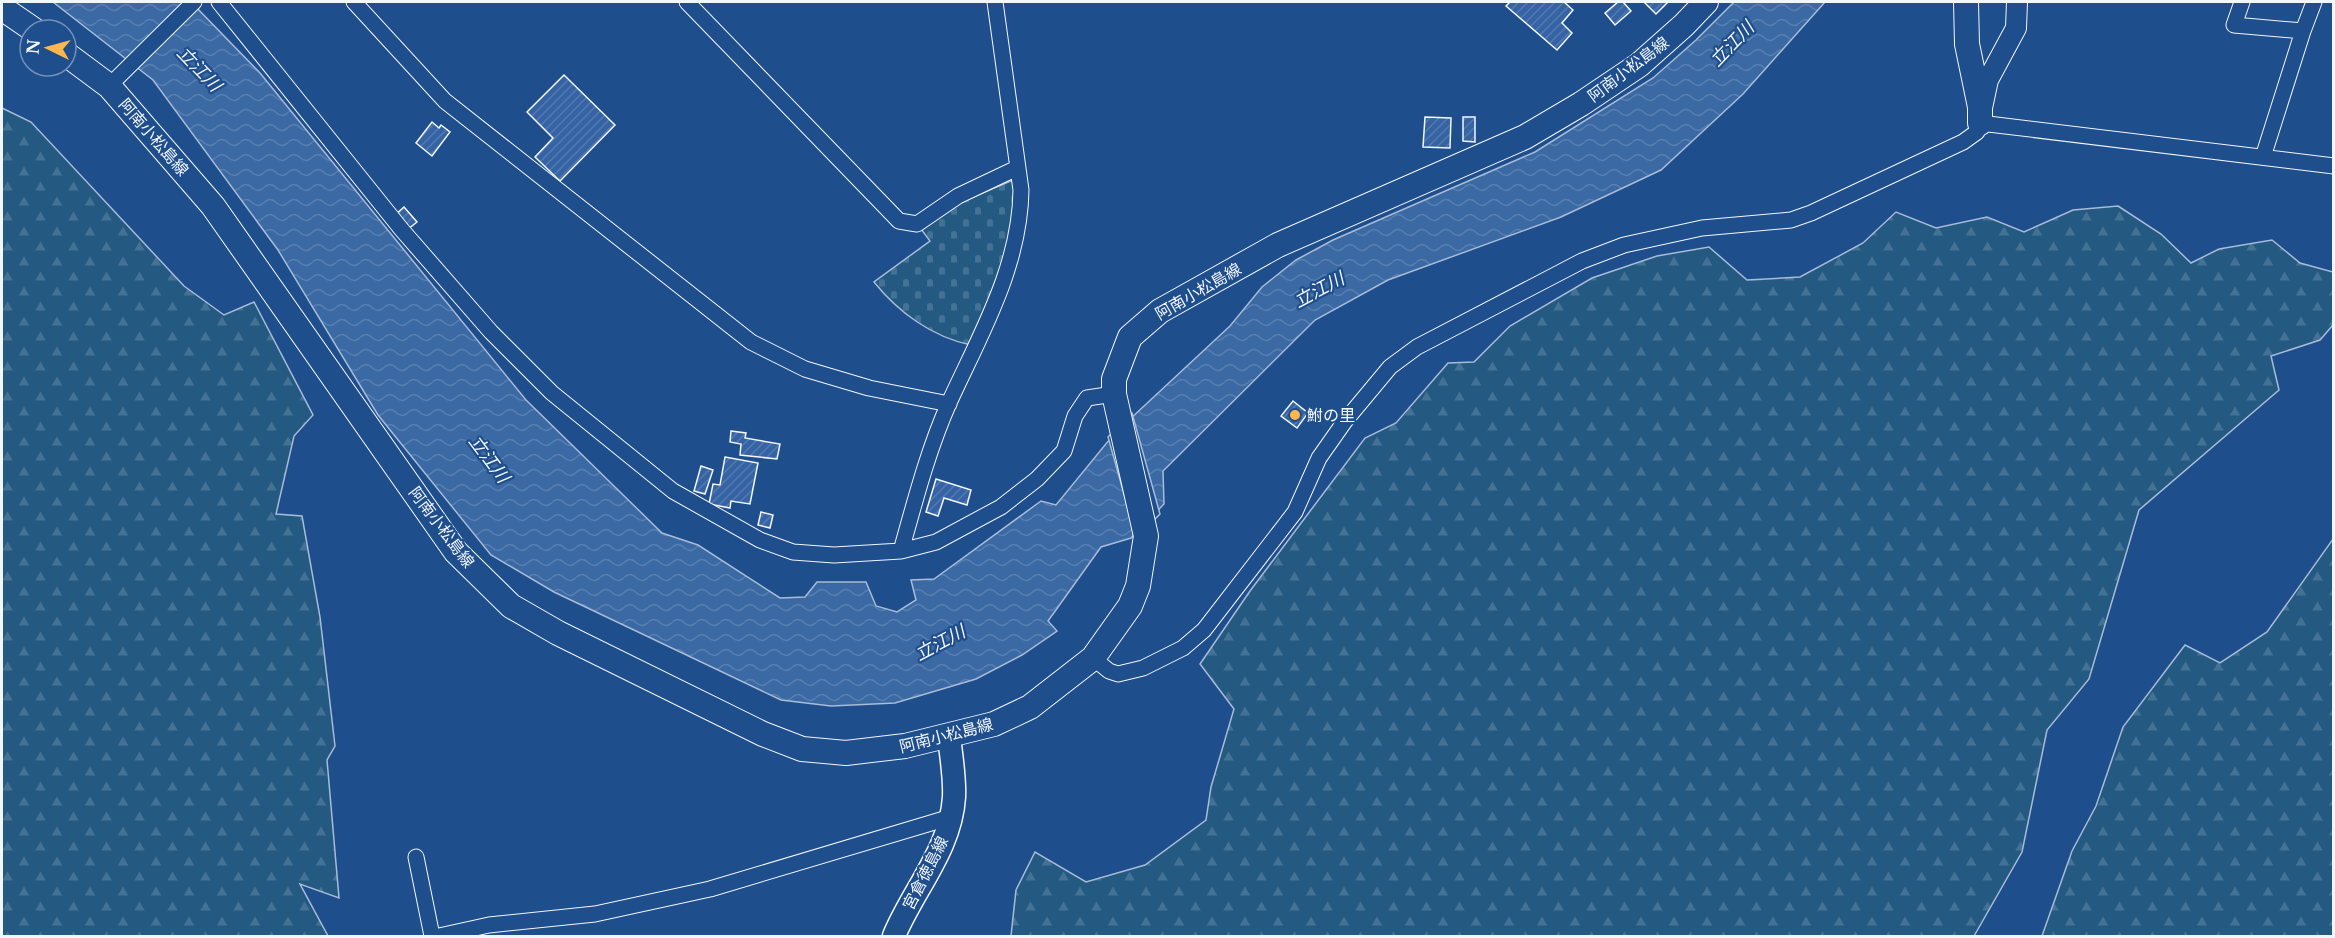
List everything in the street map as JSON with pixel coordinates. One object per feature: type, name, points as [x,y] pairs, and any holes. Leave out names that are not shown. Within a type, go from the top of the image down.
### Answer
[{"type":"main road","name":"阿南小松島線","points":[[78,63],[109,86],[213,206],[456,552],[511,606],[568,638],[763,734],[802,749],[846,753],[911,745],[994,724],[1030,707],[1094,658],[1130,606],[1138,586],[1146,536],[1115,405],[1114,379],[1130,337],[1160,310],[1278,245],[1525,137],[1581,104],[1639,65],[1706,2]]},
{"type":"main road","points":[[1966,2],[1967,44],[1980,107],[1980,123]]},
{"type":"main road","points":[[2,8],[18,19]]},
{"type":"main road","name":"宮倉徳島線","points":[[894,936],[944,839],[951,817],[954,797],[950,736]]},
{"type":"street","points":[[109,86],[194,2]]},
{"type":"street","points":[[219,2],[402,230],[491,332],[552,393],[673,491],[760,540],[793,552],[834,555],[901,551],[936,542],[1001,507],[1037,479],[1064,451],[1075,416],[1087,398],[1115,405]]},
{"type":"street","points":[[354,2],[445,101],[751,342],[806,369],[869,388],[949,404]]},
{"type":"street","points":[[687,2],[899,221],[916,224],[958,196],[1017,168]]},
{"type":"street","points":[[901,551],[932,447],[949,404],[976,349],[1013,252],[1021,218],[1017,168],[995,2]]},
{"type":"street","points":[[1094,658],[1108,671],[1118,674],[1143,668],[1183,648],[1204,630],[1295,512],[1319,458],[1345,420],[1390,367],[1417,347],[1582,261],[1624,244],[1702,228],[1791,220],[1811,213],[1963,142],[1977,132],[1988,80],[2016,28],[2017,2]]},
{"type":"street","points":[[2241,2],[2234,25],[2304,31]]},
{"type":"street","points":[[2263,157],[2314,2]]},
{"type":"street","points":[[1980,123],[2334,166]]},
{"type":"street","points":[[439,936],[489,925],[595,914],[710,889],[951,817]]},
{"type":"street","points":[[416,857],[432,936]]},
{"type":"green space","points":[[2,108],[31,122],[184,286],[224,315],[254,302],[313,415],[294,436],[276,514],[302,516],[320,617],[335,746],[327,760],[339,898],[300,884],[328,936],[2,936]]},
{"type":"green space","points":[[1013,180],[1016,209],[996,286],[971,345],[943,336],[917,322],[883,293],[874,282],[930,241],[921,229],[959,203]]},
{"type":"green space","points":[[2118,206],[2161,234],[2191,263],[2219,249],[2272,240],[2300,263],[2333,272],[2333,325],[2320,340],[2271,356],[2279,390],[2139,510],[2089,679],[2047,730],[2022,852],[1974,936],[1011,936],[1016,890],[1035,852],[1086,882],[1145,865],[1206,820],[1211,787],[1234,709],[1200,664],[1250,591],[1365,438],[1396,423],[1448,363],[1474,362],[1510,326],[1592,278],[1657,256],[1709,247],[1747,280],[1800,277],[1863,243],[1896,212],[1936,228],[1987,217],[2024,232],[2073,210]]},
{"type":"green space","points":[[2333,539],[2333,936],[2042,936],[2072,851],[2096,806],[2123,727],[2185,645],[2220,663],[2267,632]]},
{"type":"water","name":"立江川","points":[[53,2],[191,2],[260,73],[526,400],[662,533],[698,545],[780,598],[805,597],[817,582],[866,582],[876,606],[897,612],[916,600],[911,580],[934,579],[1041,501],[1056,505],[1114,434],[1230,326],[1262,287],[1296,260],[1333,240],[1535,152],[1653,78],[1734,2],[1825,2],[1743,94],[1661,170],[1561,217],[1388,280],[1315,320],[1163,471],[1164,504],[1131,538],[1101,547],[1048,621],[1057,631],[1022,655],[976,679],[895,703],[831,706],[781,700],[554,592],[491,555],[378,415],[278,250],[153,80],[78,22],[78,18],[74,18]]},
{"type":"pier","points":[[1132,413],[1160,514],[1134,540],[1131,519],[1108,437]]},
{"type":"building","points":[[1510,2],[1564,2],[1573,10],[1562,23],[1572,33],[1557,50],[1506,6]]},
{"type":"building","points":[[1618,2],[1623,2],[1631,11],[1615,25],[1605,13]]},
{"type":"building","points":[[1644,2],[1668,2],[1656,14]]},
{"type":"building","points":[[564,75],[615,125],[560,181],[535,157],[553,138],[527,112]]},
{"type":"building","points":[[1425,117],[1451,118],[1450,148],[1423,147]]},
{"type":"building","points":[[1463,117],[1475,117],[1475,142],[1463,141]]},
{"type":"building","points":[[432,122],[439,128],[441,125],[450,132],[432,156],[416,143]]},
{"type":"building","points":[[404,207],[417,222],[407,230],[395,215]]},
{"type":"building","name":"鮒の里","points":[[1293,401],[1308,413],[1297,428],[1281,416]]},
{"type":"building","points":[[731,431],[746,433],[745,438],[780,444],[777,459],[740,455],[741,444],[730,442]]},
{"type":"building","points":[[725,457],[758,463],[750,504],[731,501],[730,508],[709,504],[713,484],[720,485]]},
{"type":"building","points":[[701,466],[713,470],[705,494],[694,491]]},
{"type":"building","points":[[936,479],[971,490],[967,505],[944,498],[938,516],[926,512]]},
{"type":"building","points":[[761,512],[773,515],[770,528],[758,525]]},
{"type":"place","name":"鮒の里","points":[[1295,415]]}]
